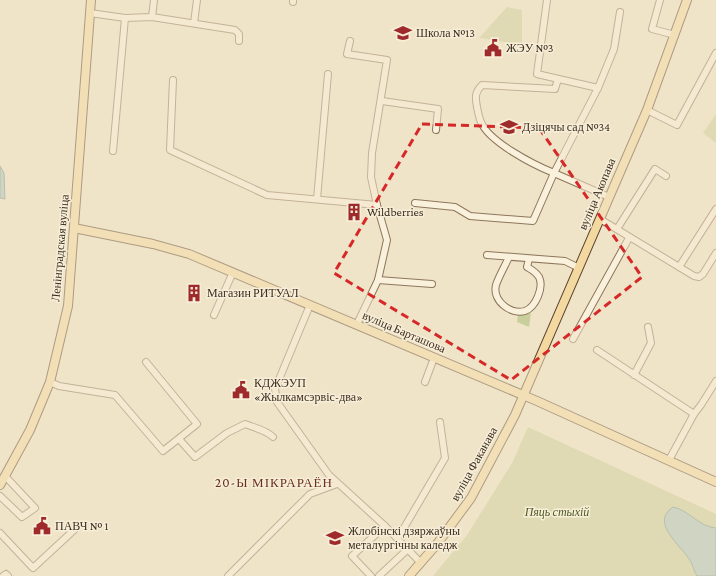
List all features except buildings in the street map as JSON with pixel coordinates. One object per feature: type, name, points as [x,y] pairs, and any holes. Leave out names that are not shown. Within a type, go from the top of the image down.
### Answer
[{"type":"main road","name":"Ленінградская вуліца","points":[[0,485],[30,430],[50,382],[68,306],[91,0]]},
{"type":"main road","name":"вуліца Акопава","points":[[523,396],[647,110],[687,0]]},
{"type":"main road","name":"вуліца Барташова","points":[[74,228],[153,244],[189,254],[357,324],[669,460],[716,482]]},
{"type":"main road","name":"вуліца Факанава","points":[[409,576],[471,498],[523,396]]},
{"type":"lane","points":[[152,17],[154,0]]},
{"type":"lane","points":[[194,23],[196,0]]},
{"type":"lane","points":[[547,0],[537,74],[598,88]]},
{"type":"lane","points":[[660,0],[652,29],[675,35]]},
{"type":"lane","points":[[415,203],[455,207],[470,216],[533,221],[554,174],[598,88],[614,49],[620,12]]},
{"type":"lane","points":[[90,13],[125,18],[152,17],[235,30],[239,34],[239,42]]},
{"type":"lane","points":[[113,151],[125,18]]},
{"type":"lane","points":[[350,41],[347,54],[387,60],[382,101],[372,153],[372,177],[377,205],[387,240],[378,280],[357,324]]},
{"type":"lane","points":[[647,110],[676,125],[716,53]]},
{"type":"lane","points":[[317,199],[328,74]]},
{"type":"lane","points":[[558,79],[555,89],[482,85],[477,90],[475,98],[481,123],[490,136],[531,163],[609,197]]},
{"type":"lane","points":[[173,80],[170,150],[267,195],[377,205]]},
{"type":"lane","points":[[382,101],[438,109],[436,130]]},
{"type":"lane","points":[[617,229],[655,169],[666,176]]},
{"type":"lane","points":[[679,267],[716,210]]},
{"type":"lane","points":[[600,219],[629,238],[694,276],[699,277],[703,274],[716,253]]},
{"type":"lane","points":[[573,339],[629,238]]},
{"type":"lane","points":[[487,255],[509,258],[565,261],[578,268]]},
{"type":"lane","points":[[509,258],[496,286],[495,294],[500,304],[519,312],[526,311],[533,305],[541,285],[540,278],[535,272],[527,267],[528,259]]},
{"type":"lane","points":[[214,315],[233,272]]},
{"type":"lane","points":[[378,280],[432,284]]},
{"type":"lane","points":[[310,305],[276,389],[277,402],[315,457],[337,484],[368,508],[421,562]]},
{"type":"lane","points":[[634,375],[651,343],[648,327]]},
{"type":"lane","points":[[597,350],[694,414]]},
{"type":"lane","points":[[424,382],[434,358]]},
{"type":"lane","points":[[50,382],[59,386],[116,395],[163,451],[197,424],[146,362]]},
{"type":"lane","points":[[669,460],[694,414],[716,381]]},
{"type":"lane","points":[[398,538],[445,458],[440,422]]},
{"type":"lane","points":[[178,439],[195,457],[227,433],[245,424],[267,431],[273,437]]},
{"type":"lane","points":[[0,496],[22,517],[35,508],[5,476]]},
{"type":"lane","points":[[228,576],[310,494],[337,484]]},
{"type":"lane","points":[[371,576],[352,556],[386,526]]},
{"type":"lane","points":[[0,533],[33,568],[74,530]]},
{"type":"lane","points":[[379,576],[408,549]]},
{"type":"lane","points":[[3,576],[6,574],[8,576]]},
{"type":"highlighted area","points":[[422,124],[539,128],[642,277],[511,380],[334,273]]},
{"type":"green space","points":[[507,7],[522,10],[522,45],[479,38]]},
{"type":"green space","points":[[716,114],[716,143],[703,133]]},
{"type":"green space","points":[[531,313],[529,327],[517,322],[518,314]]},
{"type":"green space","name":"Пяць стыхій","points":[[528,427],[716,514],[716,576],[433,576],[467,535],[512,463]]},
{"type":"water","points":[[0,166],[4,173],[5,199],[0,198]]},
{"type":"water","points":[[673,507],[684,511],[704,525],[716,528],[716,576],[697,576],[691,562],[670,534],[664,520],[667,513]]},
{"type":"place","name":"Школа №13","points":[[403,33]]},
{"type":"place","name":"ЖЭУ №3","points":[[493,48]]},
{"type":"place","name":"Дзіцячы сад №34","points":[[509,127]]},
{"type":"place","name":"Wildberries","points":[[354,212]]},
{"type":"place","name":"Магазин РИТУАЛ","points":[[194,293]]},
{"type":"place","name":"КДЖЭУП «Жылкамсэрвіс-два»","points":[[241,390]]},
{"type":"place","name":"ПАВЧ № 1","points":[[42,526]]},
{"type":"place","name":"Жлобінскі дзяржаўны металургічны каледж","points":[[335,538]]},
{"type":"district","name":"20-Ы МІКРАРАЁН","points":[[274,482]]}]
